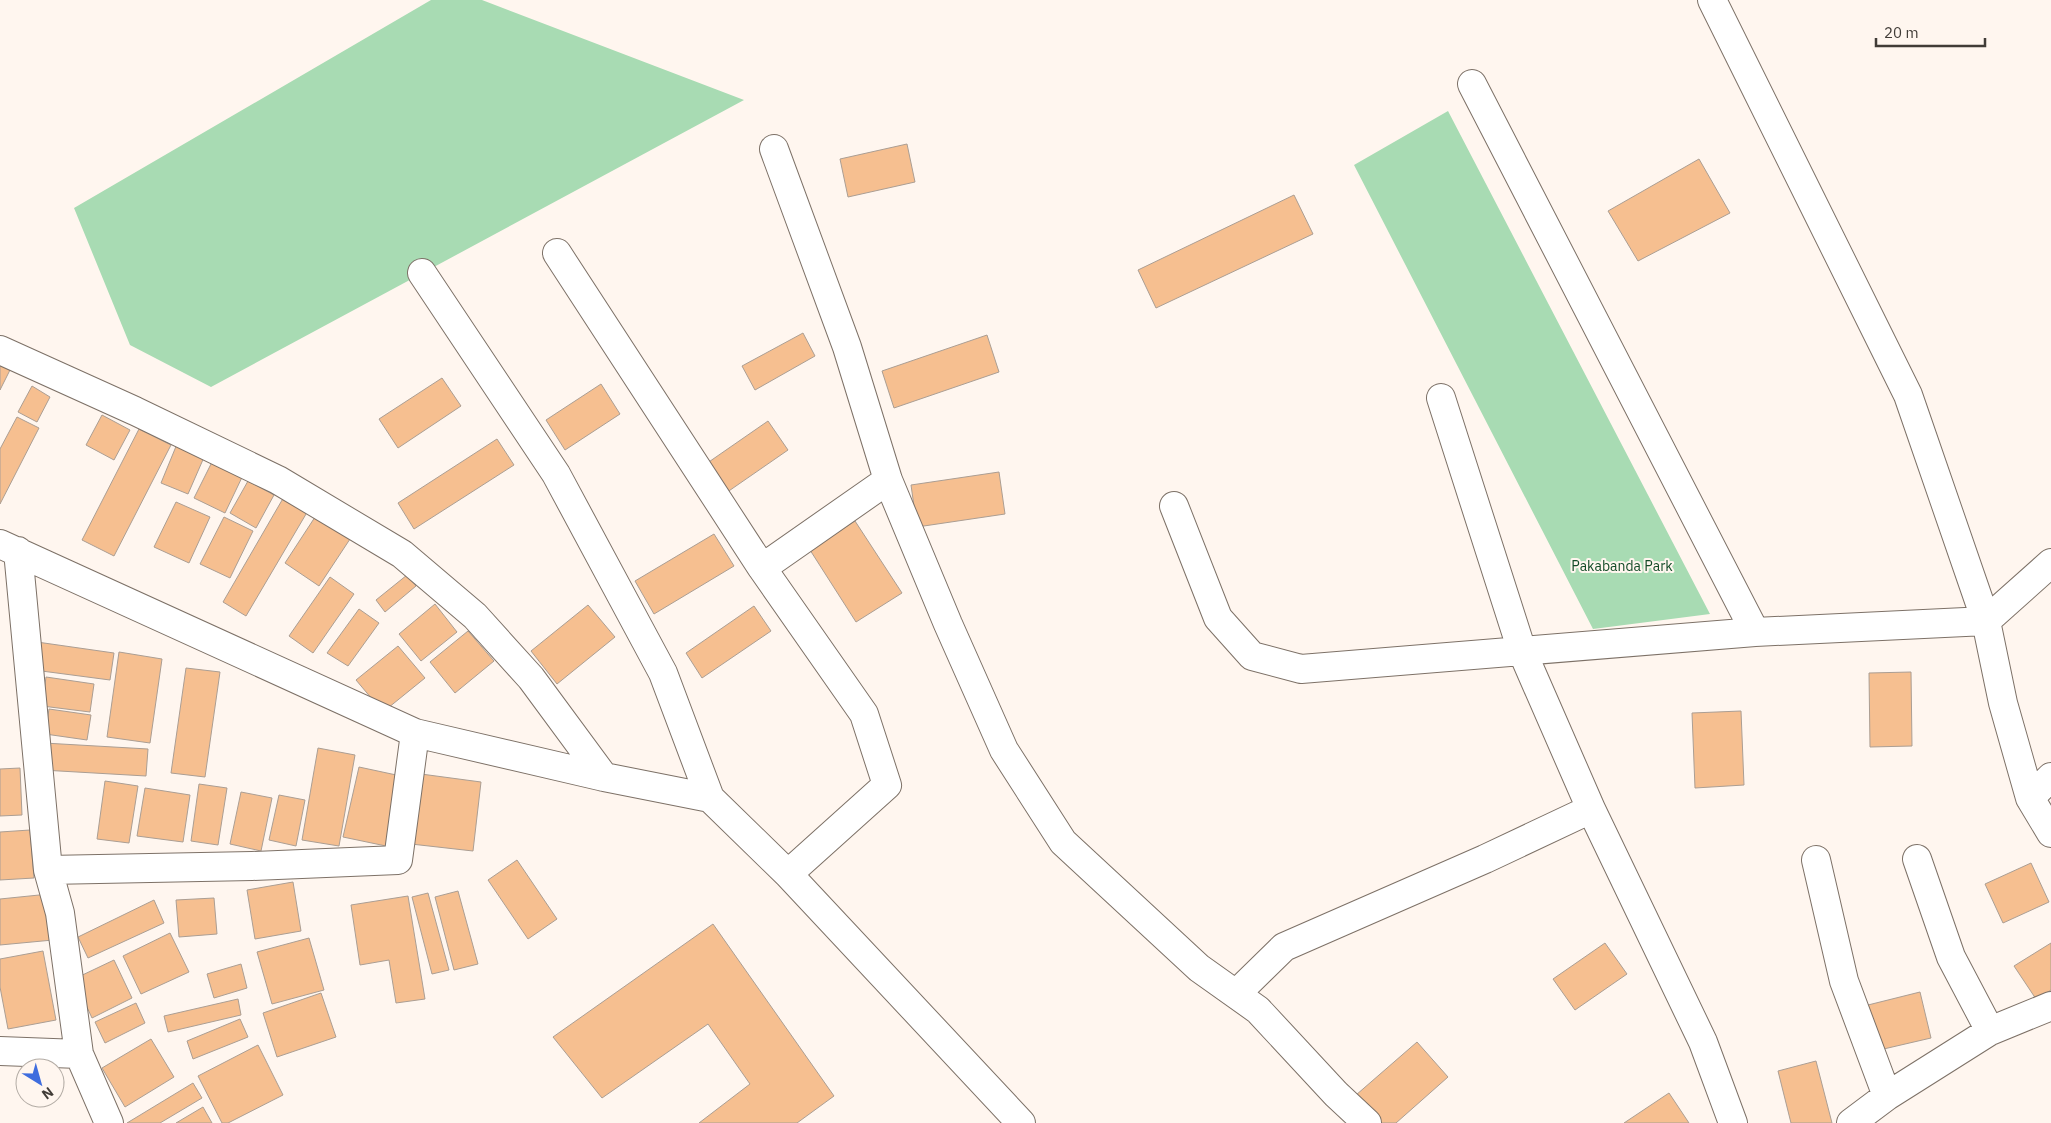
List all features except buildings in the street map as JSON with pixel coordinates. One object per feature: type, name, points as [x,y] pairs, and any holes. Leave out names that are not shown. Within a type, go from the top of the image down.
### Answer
[{"type":"street","points":[[1712,0],[1908,395],[1986,621],[2003,703],[2030,798],[2051,833]]},
{"type":"street","points":[[1472,84],[1755,632]]},
{"type":"street","points":[[774,149],[847,347],[888,480],[948,624],[1004,750],[1062,842],[1199,968],[1258,1010],[1336,1094],[1367,1123]]},
{"type":"street","points":[[557,253],[762,568],[864,714],[887,785],[788,874]]},
{"type":"street","points":[[422,273],[556,474],[663,673],[710,798],[788,874],[1021,1123]]},
{"type":"street","points":[[0,350],[135,411],[278,480],[402,554],[475,616],[531,678],[604,777]]},
{"type":"street","points":[[1441,398],[1522,652],[1591,809],[1703,1042],[1734,1123]]},
{"type":"street","points":[[762,568],[888,480]]},
{"type":"street","points":[[1174,506],[1218,618],[1252,656],[1301,669],[1755,632],[1986,621],[2051,563]]},
{"type":"street","points":[[9,547],[415,733],[604,777],[710,798]]},
{"type":"street","points":[[9,547],[48,870],[60,913],[79,1054],[109,1123]]},
{"type":"street","points":[[48,870],[252,866],[398,860],[415,733]]},
{"type":"street","points":[[2030,798],[2051,777]]},
{"type":"street","points":[[1236,994],[1284,947],[1485,859],[1591,809]]},
{"type":"street","points":[[1917,859],[1951,957],[1990,1032]]},
{"type":"street","points":[[1816,860],[1844,981],[1887,1096]]},
{"type":"street","points":[[1851,1123],[1887,1096],[1990,1032],[2051,1006]]},
{"type":"street","points":[[0,1051],[79,1054]]},
{"type":"green space","points":[[431,0],[482,0],[744,100],[211,387],[130,345],[74,208]]},
{"type":"green space","name":"Pakabanda Park","points":[[1448,111],[1710,614],[1593,629],[1354,165]]}]
